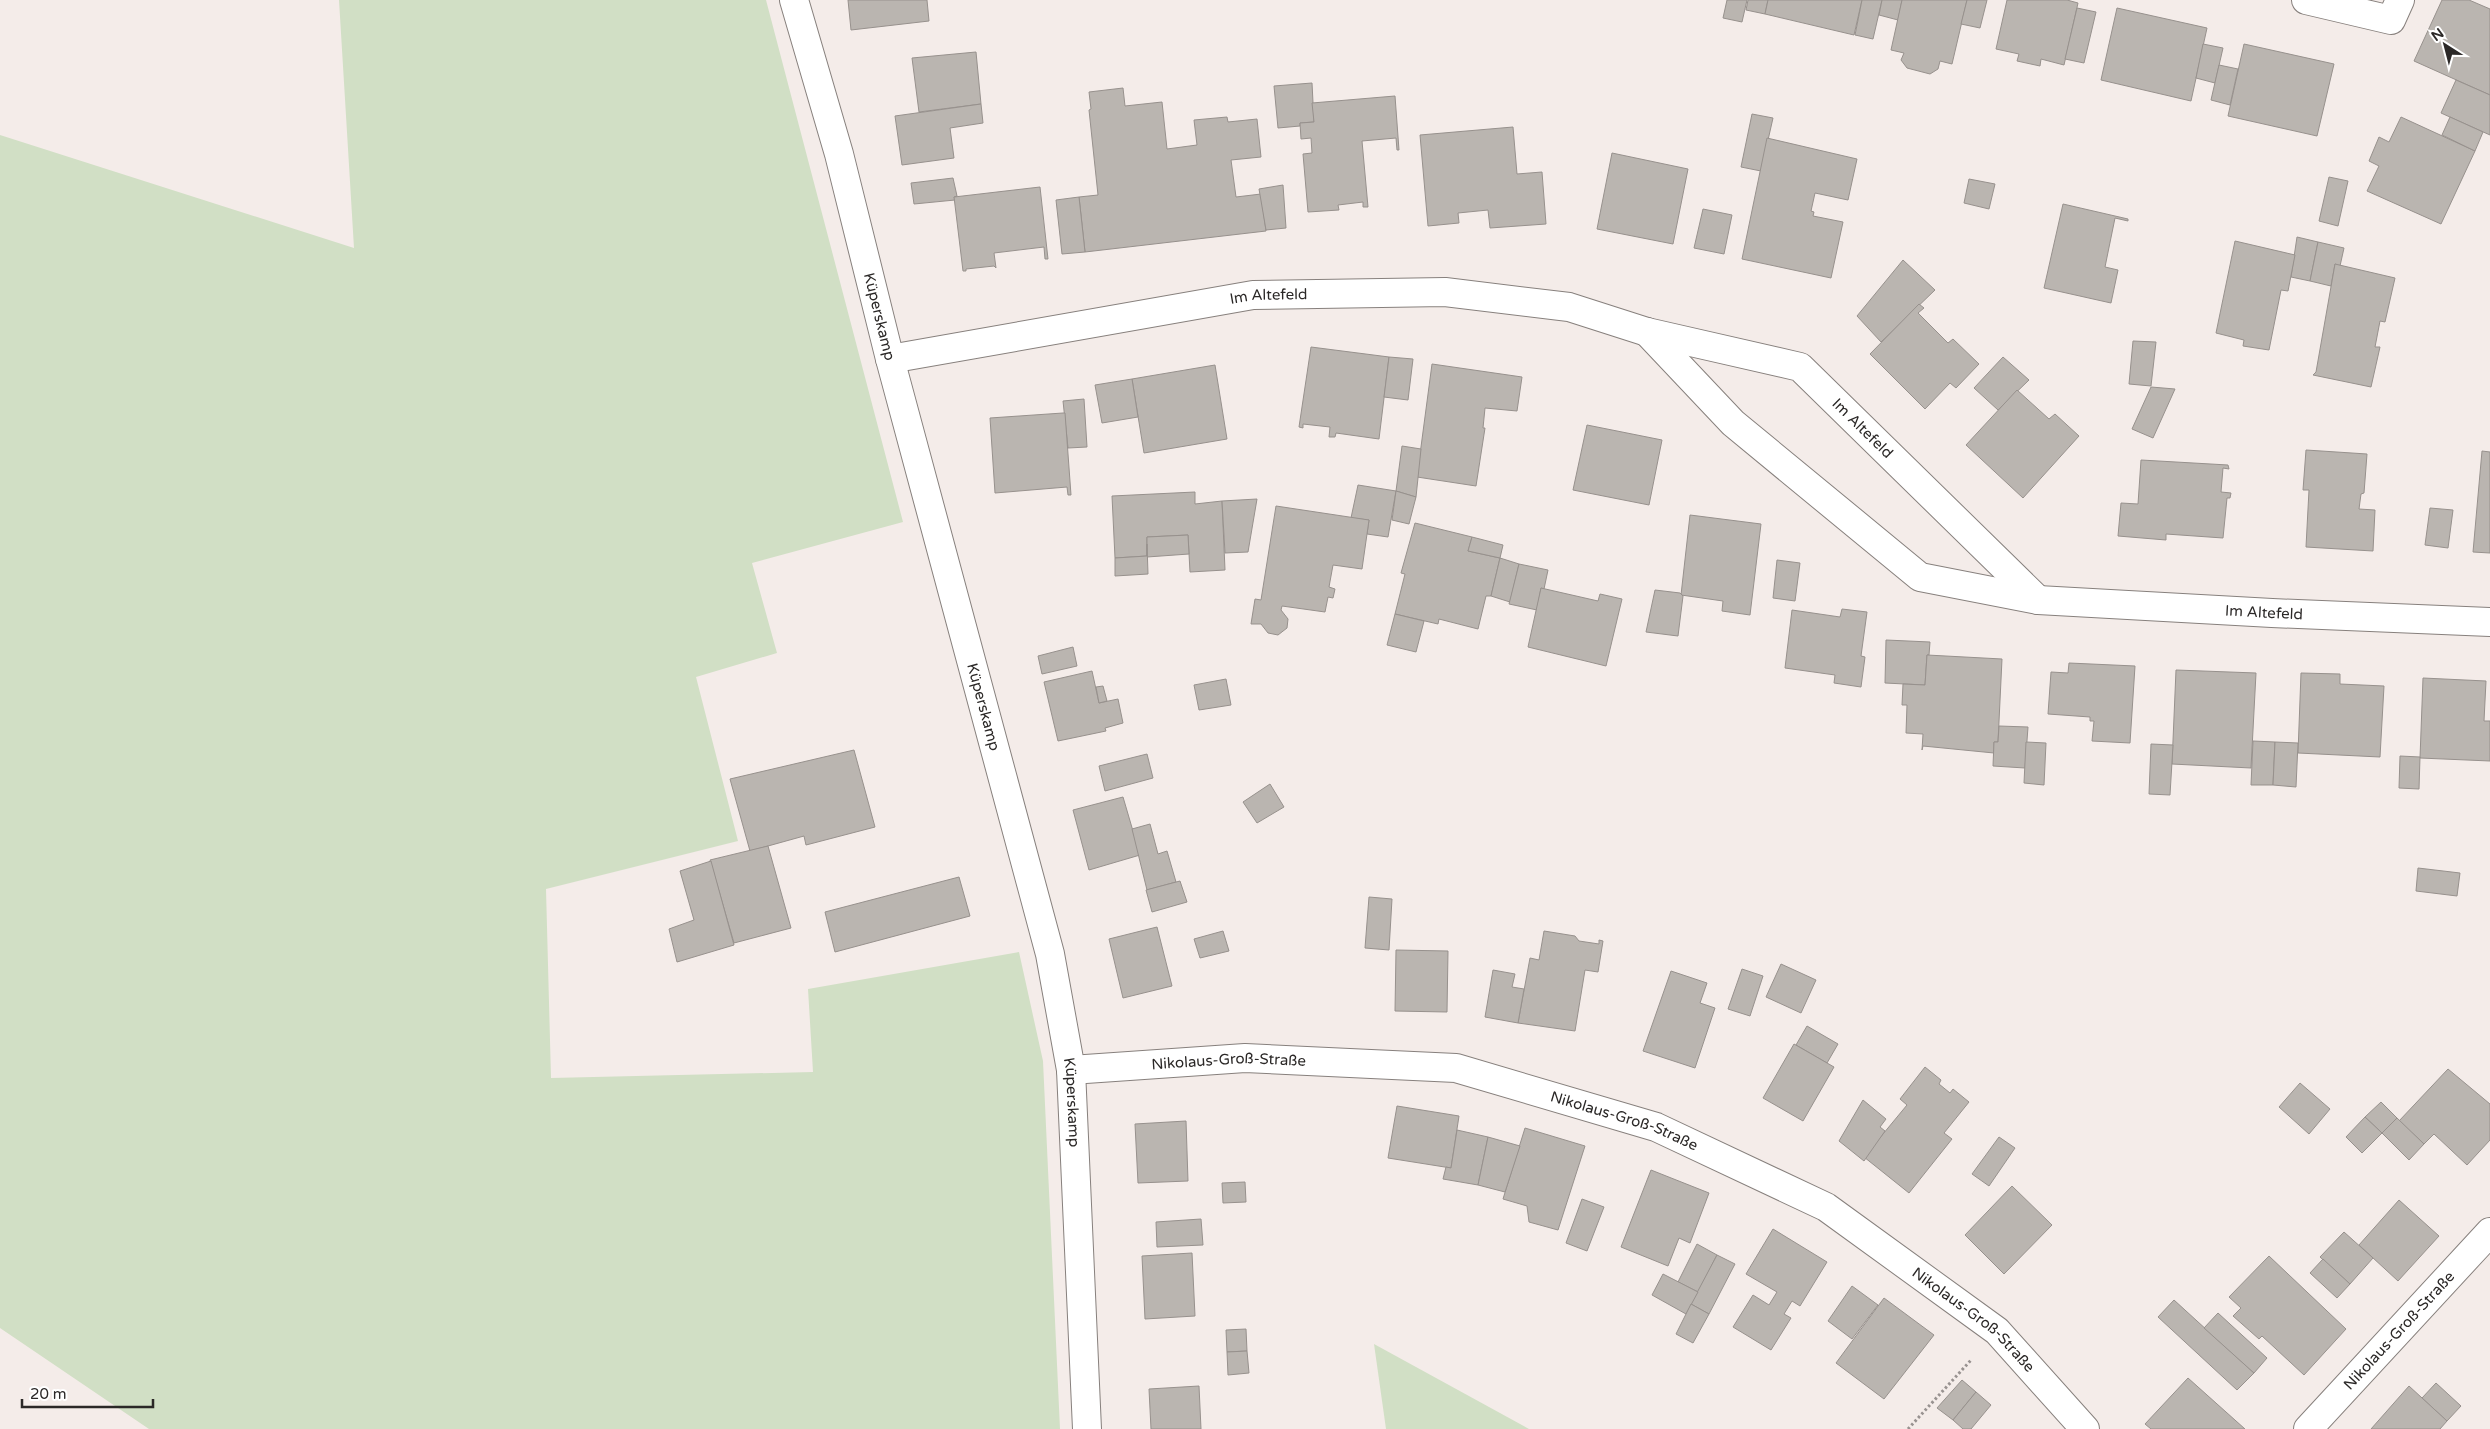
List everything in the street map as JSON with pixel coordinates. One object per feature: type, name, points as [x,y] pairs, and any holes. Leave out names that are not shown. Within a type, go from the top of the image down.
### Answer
[{"type":"street","name":"Küperskamp","points":[[794,0],[839,154],[890,359],[1050,954],[1071,1070],[1087,1429]]},
{"type":"street","points":[[2306,0],[2391,20],[2400,0]]},
{"type":"street","name":"Im Altefeld","points":[[890,359],[1253,295],[1445,292],[1569,307],[1647,332],[1800,367],[2038,600]]},
{"type":"street","name":"Im Altefeld","points":[[1647,332],[1733,423],[1920,577],[2038,600],[2272,613],[2490,622]]},
{"type":"street","name":"Nikolaus-Groß-Straße","points":[[1071,1070],[1244,1058],[1456,1068],[1656,1127],[1826,1207],[1997,1331],[2085,1429]]},
{"type":"street","name":"Nikolaus-Groß-Straße","points":[[2308,1429],[2490,1232]]},
{"type":"path","points":[[1908,1429],[1997,1331]]},
{"type":"green space","points":[[339,0],[766,0],[903,522],[752,563],[777,653],[696,677],[738,841],[546,889],[551,1078],[813,1072],[808,989],[1019,952],[1043,1061],[1060,1429],[149,1429],[0,1328],[0,135],[354,248]]},
{"type":"green space","points":[[1374,1344],[1529,1429],[1386,1429]]},
{"type":"building","points":[[848,0],[927,0],[929,21],[851,30]]},
{"type":"building","points":[[1727,0],[1747,0],[1742,22],[1723,18]]},
{"type":"building","points":[[1748,0],[1768,0],[1765,14],[1746,10]]},
{"type":"building","points":[[1768,0],[1862,0],[1854,35],[1765,14]]},
{"type":"building","points":[[1862,0],[1882,0],[1873,39],[1855,35]]},
{"type":"building","points":[[1882,0],[1902,0],[1898,20],[1879,15]]},
{"type":"building","points":[[1902,0],[1967,0],[1952,64],[1940,61],[1938,69],[1930,74],[1907,68],[1901,60],[1904,53],[1891,50]]},
{"type":"building","points":[[1967,0],[1987,0],[1980,28],[1961,24]]},
{"type":"building","points":[[2007,0],[2067,0],[2078,3],[2064,65],[2041,59],[2040,66],[2017,61],[2019,54],[1996,49]]},
{"type":"building","points":[[2442,0],[2469,0],[2490,9],[2490,95],[2414,61]]},
{"type":"building","points":[[2077,8],[2096,12],[2084,63],[2065,59]]},
{"type":"building","points":[[2117,8],[2207,28],[2191,101],[2101,80]]},
{"type":"building","points":[[2203,44],[2223,48],[2215,83],[2196,78]]},
{"type":"building","points":[[2244,44],[2334,64],[2317,136],[2228,116]]},
{"type":"building","points":[[976,52],[981,104],[919,112],[912,58]]},
{"type":"building","points":[[2219,65],[2238,69],[2230,105],[2211,100]]},
{"type":"building","points":[[2456,80],[2490,95],[2490,135],[2441,113]]},
{"type":"building","points":[[1312,83],[1314,122],[1300,123],[1300,126],[1278,128],[1274,86]]},
{"type":"building","points":[[1123,88],[1125,106],[1162,102],[1167,149],[1197,145],[1194,120],[1227,117],[1228,122],[1257,119],[1261,157],[1231,160],[1236,197],[1261,194],[1266,231],[1085,252],[1079,197],[1098,195],[1089,110],[1091,109],[1089,92]]},
{"type":"building","points":[[1395,96],[1399,150],[1397,150],[1396,138],[1362,141],[1368,207],[1363,207],[1363,202],[1338,205],[1339,210],[1308,212],[1303,154],[1312,153],[1311,138],[1301,139],[1300,123],[1314,122],[1312,103]]},
{"type":"building","points":[[981,104],[983,123],[950,128],[954,158],[902,165],[895,116]]},
{"type":"building","points":[[1752,114],[1773,118],[1761,171],[1741,167]]},
{"type":"building","points":[[2401,117],[2475,151],[2441,224],[2367,191],[2379,166],[2369,161],[2379,137],[2389,142]]},
{"type":"building","points":[[2450,117],[2483,132],[2475,151],[2442,135]]},
{"type":"building","points":[[1513,127],[1517,174],[1542,172],[1546,224],[1490,228],[1488,210],[1458,213],[1459,223],[1428,226],[1420,135]]},
{"type":"building","points":[[1767,138],[1857,159],[1848,200],[1815,193],[1811,211],[1814,212],[1813,216],[1843,222],[1831,278],[1742,259]]},
{"type":"building","points":[[1612,153],[1688,169],[1673,244],[1597,229]]},
{"type":"building","points":[[2329,177],[2348,181],[2338,226],[2319,221]]},
{"type":"building","points":[[953,178],[957,196],[954,197],[955,200],[914,204],[911,183]]},
{"type":"building","points":[[1969,179],[1995,184],[1989,209],[1964,203]]},
{"type":"building","points":[[1283,185],[1286,228],[1266,230],[1259,189]]},
{"type":"building","points":[[1040,187],[1048,259],[1045,259],[1044,247],[994,253],[996,268],[994,266],[963,271],[954,197]]},
{"type":"building","points":[[1079,197],[1085,252],[1062,254],[1056,200]]},
{"type":"building","points":[[2063,204],[2128,219],[2128,221],[2115,218],[2105,267],[2118,270],[2111,303],[2044,288]]},
{"type":"building","points":[[1703,209],[1732,215],[1724,254],[1694,248]]},
{"type":"building","points":[[2297,237],[2318,242],[2310,281],[2291,277]]},
{"type":"building","points":[[2235,241],[2295,255],[2288,291],[2281,290],[2269,350],[2243,346],[2244,340],[2216,333]]},
{"type":"building","points":[[2318,242],[2344,248],[2340,266],[2335,264],[2331,286],[2310,281]]},
{"type":"building","points":[[1903,260],[1935,290],[1881,342],[1857,316]]},
{"type":"building","points":[[2335,264],[2395,278],[2385,322],[2380,321],[2375,347],[2380,347],[2371,387],[2313,375],[2316,372]]},
{"type":"building","points":[[1919,304],[1924,308],[1918,313],[1948,343],[1953,339],[1979,364],[1956,388],[1950,383],[1925,409],[1870,354]]},
{"type":"building","points":[[2133,341],[2156,342],[2151,386],[2129,384]]},
{"type":"building","points":[[1311,347],[1389,357],[1379,439],[1336,433],[1335,437],[1329,437],[1330,427],[1303,424],[1303,428],[1299,427]]},
{"type":"building","points":[[1389,357],[1413,359],[1408,400],[1384,397]]},
{"type":"building","points":[[2003,357],[2029,380],[1998,410],[1974,388]]},
{"type":"building","points":[[1432,364],[1522,377],[1517,411],[1485,408],[1483,428],[1485,428],[1476,486],[1417,477]]},
{"type":"building","points":[[1215,365],[1227,439],[1144,453],[1132,379]]},
{"type":"building","points":[[1132,379],[1138,417],[1102,423],[1095,385]]},
{"type":"building","points":[[2151,387],[2175,389],[2153,438],[2132,429]]},
{"type":"building","points":[[2017,390],[2049,419],[2055,414],[2079,436],[2023,498],[1966,445]]},
{"type":"building","points":[[1084,399],[1087,447],[1068,448],[1063,401]]},
{"type":"building","points":[[1065,413],[1071,495],[1068,495],[1067,487],[995,493],[990,418]]},
{"type":"building","points":[[1587,425],[1662,440],[1649,505],[1573,490]]},
{"type":"building","points":[[1402,446],[1421,449],[1416,497],[1396,491]]},
{"type":"building","points":[[2306,450],[2367,454],[2364,493],[2361,494],[2359,509],[2375,510],[2373,551],[2306,547],[2309,490],[2303,490]]},
{"type":"building","points":[[2482,451],[2490,452],[2490,553],[2473,552]]},
{"type":"building","points":[[2141,460],[2228,465],[2229,469],[2223,468],[2221,492],[2231,493],[2230,498],[2227,498],[2223,538],[2166,534],[2166,540],[2118,536],[2121,503],[2138,504]]},
{"type":"building","points":[[1358,485],[1396,491],[1388,537],[1367,534],[1369,520],[1351,518]]},
{"type":"building","points":[[1396,491],[1416,497],[1409,524],[1392,520]]},
{"type":"building","points":[[1195,492],[1195,504],[1222,501],[1225,570],[1190,572],[1188,535],[1147,537],[1147,556],[1115,558],[1112,496]]},
{"type":"building","points":[[1257,499],[1248,552],[1225,553],[1222,501]]},
{"type":"building","points":[[1276,506],[1369,520],[1362,569],[1333,565],[1329,587],[1335,589],[1333,598],[1328,597],[1325,612],[1282,606],[1281,610],[1288,619],[1287,628],[1278,635],[1268,633],[1261,624],[1251,624],[1255,599],[1261,600]]},
{"type":"building","points":[[2430,508],[2453,510],[2448,548],[2425,545]]},
{"type":"building","points":[[1690,515],[1761,524],[1750,615],[1722,611],[1723,601],[1681,595]]},
{"type":"building","points":[[1415,523],[1472,537],[1468,551],[1500,558],[1491,596],[1486,596],[1478,629],[1439,619],[1438,624],[1395,614],[1405,574],[1401,573]]},
{"type":"building","points":[[1188,535],[1189,554],[1147,557],[1147,537]]},
{"type":"building","points":[[1472,537],[1503,545],[1500,558],[1468,551]]},
{"type":"building","points":[[1147,544],[1148,574],[1115,576],[1115,558],[1147,556]]},
{"type":"building","points":[[1500,558],[1519,564],[1510,602],[1491,596]]},
{"type":"building","points":[[1777,560],[1800,563],[1795,601],[1773,598]]},
{"type":"building","points":[[1519,564],[1548,570],[1544,589],[1541,588],[1537,610],[1509,604]]},
{"type":"building","points":[[1541,588],[1598,601],[1600,594],[1622,599],[1606,666],[1528,647]]},
{"type":"building","points":[[1655,590],[1680,593],[1683,596],[1678,636],[1646,632]]},
{"type":"building","points":[[1842,609],[1867,612],[1861,656],[1865,657],[1861,687],[1834,683],[1835,675],[1785,668],[1792,610],[1840,617]]},
{"type":"building","points":[[1395,614],[1424,621],[1416,652],[1387,645]]},
{"type":"building","points":[[1886,640],[1930,642],[1925,685],[1885,683]]},
{"type":"building","points":[[1073,647],[1077,666],[1042,674],[1038,656]]},
{"type":"building","points":[[1927,655],[2002,659],[1998,742],[1994,742],[1994,753],[1923,746],[1922,750],[1923,734],[1906,733],[1907,705],[1902,705],[1903,684],[1925,685]]},
{"type":"building","points":[[2069,663],[2135,666],[2130,743],[2092,741],[2094,721],[2090,721],[2090,717],[2048,714],[2051,672],[2068,673]]},
{"type":"building","points":[[2176,670],[2256,673],[2251,768],[2172,764]]},
{"type":"building","points":[[1092,671],[1099,703],[1118,699],[1123,723],[1105,728],[1106,731],[1058,741],[1044,682]]},
{"type":"building","points":[[2301,673],[2340,674],[2340,684],[2384,686],[2380,757],[2298,753]]},
{"type":"building","points":[[2423,678],[2486,681],[2484,721],[2490,721],[2490,761],[2420,758]]},
{"type":"building","points":[[1226,679],[1231,705],[1199,710],[1194,685]]},
{"type":"building","points":[[1103,686],[1107,701],[1099,703],[1096,687]]},
{"type":"building","points":[[1999,726],[2028,727],[2025,768],[1993,766],[1994,742],[1998,742]]},
{"type":"building","points":[[2253,741],[2275,742],[2273,785],[2251,785]]},
{"type":"building","points":[[2026,742],[2046,743],[2044,785],[2024,783]]},
{"type":"building","points":[[2275,742],[2298,743],[2296,787],[2273,785]]},
{"type":"building","points":[[2151,744],[2173,745],[2170,795],[2149,794]]},
{"type":"building","points":[[854,750],[875,827],[806,845],[804,836],[750,851],[730,779]]},
{"type":"building","points":[[1147,754],[1153,778],[1105,791],[1099,766]]},
{"type":"building","points":[[2400,756],[2420,757],[2419,789],[2399,788]]},
{"type":"building","points":[[1270,784],[1284,807],[1257,823],[1243,802]]},
{"type":"building","points":[[1123,797],[1140,855],[1089,870],[1073,810]]},
{"type":"building","points":[[1150,824],[1158,854],[1167,851],[1176,882],[1147,890],[1132,829]]},
{"type":"building","points":[[768,846],[791,928],[734,943],[710,860]]},
{"type":"building","points":[[711,861],[734,945],[677,962],[669,929],[694,920],[680,871]]},
{"type":"building","points":[[2418,868],[2460,873],[2457,896],[2416,891]]},
{"type":"building","points":[[959,877],[970,916],[835,952],[825,912]]},
{"type":"building","points":[[1180,881],[1187,902],[1152,912],[1146,890]]},
{"type":"building","points":[[1369,897],[1392,899],[1389,950],[1365,948]]},
{"type":"building","points":[[1157,927],[1172,986],[1123,998],[1109,939]]},
{"type":"building","points":[[1223,931],[1229,951],[1200,958],[1194,939]]},
{"type":"building","points":[[1544,931],[1575,936],[1579,941],[1599,944],[1599,940],[1603,941],[1598,972],[1585,970],[1575,1031],[1518,1023],[1530,958],[1539,960]]},
{"type":"building","points":[[1396,950],[1448,951],[1447,1012],[1395,1011]]},
{"type":"building","points":[[1781,964],[1816,980],[1801,1013],[1766,997]]},
{"type":"building","points":[[1742,969],[1763,976],[1750,1016],[1728,1009]]},
{"type":"building","points":[[1493,970],[1515,974],[1512,987],[1524,989],[1518,1023],[1485,1017]]},
{"type":"building","points":[[1671,971],[1707,983],[1700,1003],[1715,1008],[1695,1068],[1643,1051]]},
{"type":"building","points":[[1807,1026],[1838,1044],[1827,1063],[1796,1045]]},
{"type":"building","points":[[1794,1044],[1834,1067],[1803,1121],[1763,1098]]},
{"type":"building","points":[[1925,1067],[1941,1080],[1939,1084],[1950,1093],[1953,1089],[1969,1102],[1944,1133],[1952,1139],[1909,1193],[1864,1157],[1907,1105],[1900,1099]]},
{"type":"building","points":[[2448,1069],[2490,1104],[2490,1140],[2467,1165],[2434,1134],[2424,1144],[2399,1121]]},
{"type":"building","points":[[2300,1083],[2330,1109],[2309,1134],[2279,1107]]},
{"type":"building","points":[[1863,1100],[1886,1119],[1880,1127],[1885,1131],[1864,1161],[1839,1141]]},
{"type":"building","points":[[2381,1102],[2397,1118],[2382,1133],[2365,1117]]},
{"type":"building","points":[[1397,1106],[1459,1116],[1451,1168],[1388,1158]]},
{"type":"building","points":[[2365,1117],[2382,1133],[2362,1153],[2346,1137]]},
{"type":"building","points":[[2397,1118],[2424,1144],[2409,1160],[2382,1133]]},
{"type":"building","points":[[1186,1121],[1188,1181],[1138,1183],[1135,1124]]},
{"type":"building","points":[[1525,1128],[1585,1146],[1558,1230],[1529,1222],[1527,1206],[1503,1199]]},
{"type":"building","points":[[1457,1130],[1488,1137],[1478,1185],[1443,1179],[1446,1167],[1451,1168]]},
{"type":"building","points":[[1488,1137],[1520,1146],[1505,1192],[1478,1185]]},
{"type":"building","points":[[1999,1137],[2015,1148],[1989,1186],[1972,1174]]},
{"type":"building","points":[[1651,1170],[1709,1193],[1690,1243],[1679,1238],[1668,1266],[1621,1247]]},
{"type":"building","points":[[1245,1182],[1246,1202],[1223,1203],[1222,1183]]},
{"type":"building","points":[[2012,1186],[2052,1225],[2004,1274],[1965,1235]]},
{"type":"building","points":[[1582,1199],[1604,1207],[1587,1251],[1566,1243]]},
{"type":"building","points":[[2399,1200],[2439,1236],[2398,1281],[2359,1245]]},
{"type":"building","points":[[1201,1219],[1203,1245],[1157,1247],[1156,1222]]},
{"type":"building","points":[[1773,1229],[1827,1262],[1800,1306],[1792,1301],[1784,1314],[1791,1318],[1771,1350],[1733,1327],[1753,1295],[1769,1305],[1777,1292],[1746,1274]]},
{"type":"building","points":[[2344,1232],[2373,1258],[2350,1284],[2320,1257]]},
{"type":"building","points":[[1697,1244],[1717,1255],[1698,1292],[1678,1282]]},
{"type":"building","points":[[1192,1253],[1195,1316],[1145,1319],[1142,1256]]},
{"type":"building","points":[[1717,1255],[1735,1264],[1709,1314],[1691,1304]]},
{"type":"building","points":[[2269,1256],[2346,1329],[2304,1375],[2262,1336],[2259,1339],[2233,1316],[2241,1308],[2229,1297]]},
{"type":"building","points":[[2323,1259],[2350,1284],[2337,1298],[2310,1273]]},
{"type":"building","points":[[1663,1274],[1698,1292],[1686,1314],[1652,1295]]},
{"type":"building","points":[[1852,1286],[1878,1305],[1852,1339],[1828,1321]]},
{"type":"building","points":[[1884,1298],[1934,1335],[1884,1399],[1836,1363]]},
{"type":"building","points":[[2174,1300],[2254,1373],[2237,1390],[2158,1317]]},
{"type":"building","points":[[1691,1304],[1709,1314],[1693,1343],[1676,1334]]},
{"type":"building","points":[[2218,1313],[2267,1358],[2254,1373],[2204,1328]]},
{"type":"building","points":[[1246,1329],[1247,1351],[1227,1352],[1226,1330]]},
{"type":"building","points":[[1247,1351],[1249,1373],[1228,1375],[1227,1352]]},
{"type":"building","points":[[2188,1378],[2245,1429],[2151,1429],[2145,1424]]},
{"type":"building","points":[[1962,1380],[1976,1392],[1953,1420],[1937,1408]]},
{"type":"building","points":[[2436,1383],[2461,1406],[2447,1421],[2422,1398]]},
{"type":"building","points":[[1199,1386],[1201,1429],[1151,1429],[1149,1389]]},
{"type":"building","points":[[2409,1386],[2447,1421],[2440,1429],[2371,1429]]},
{"type":"building","points":[[1976,1392],[1991,1405],[1971,1429],[1963,1429],[1953,1420]]}]
